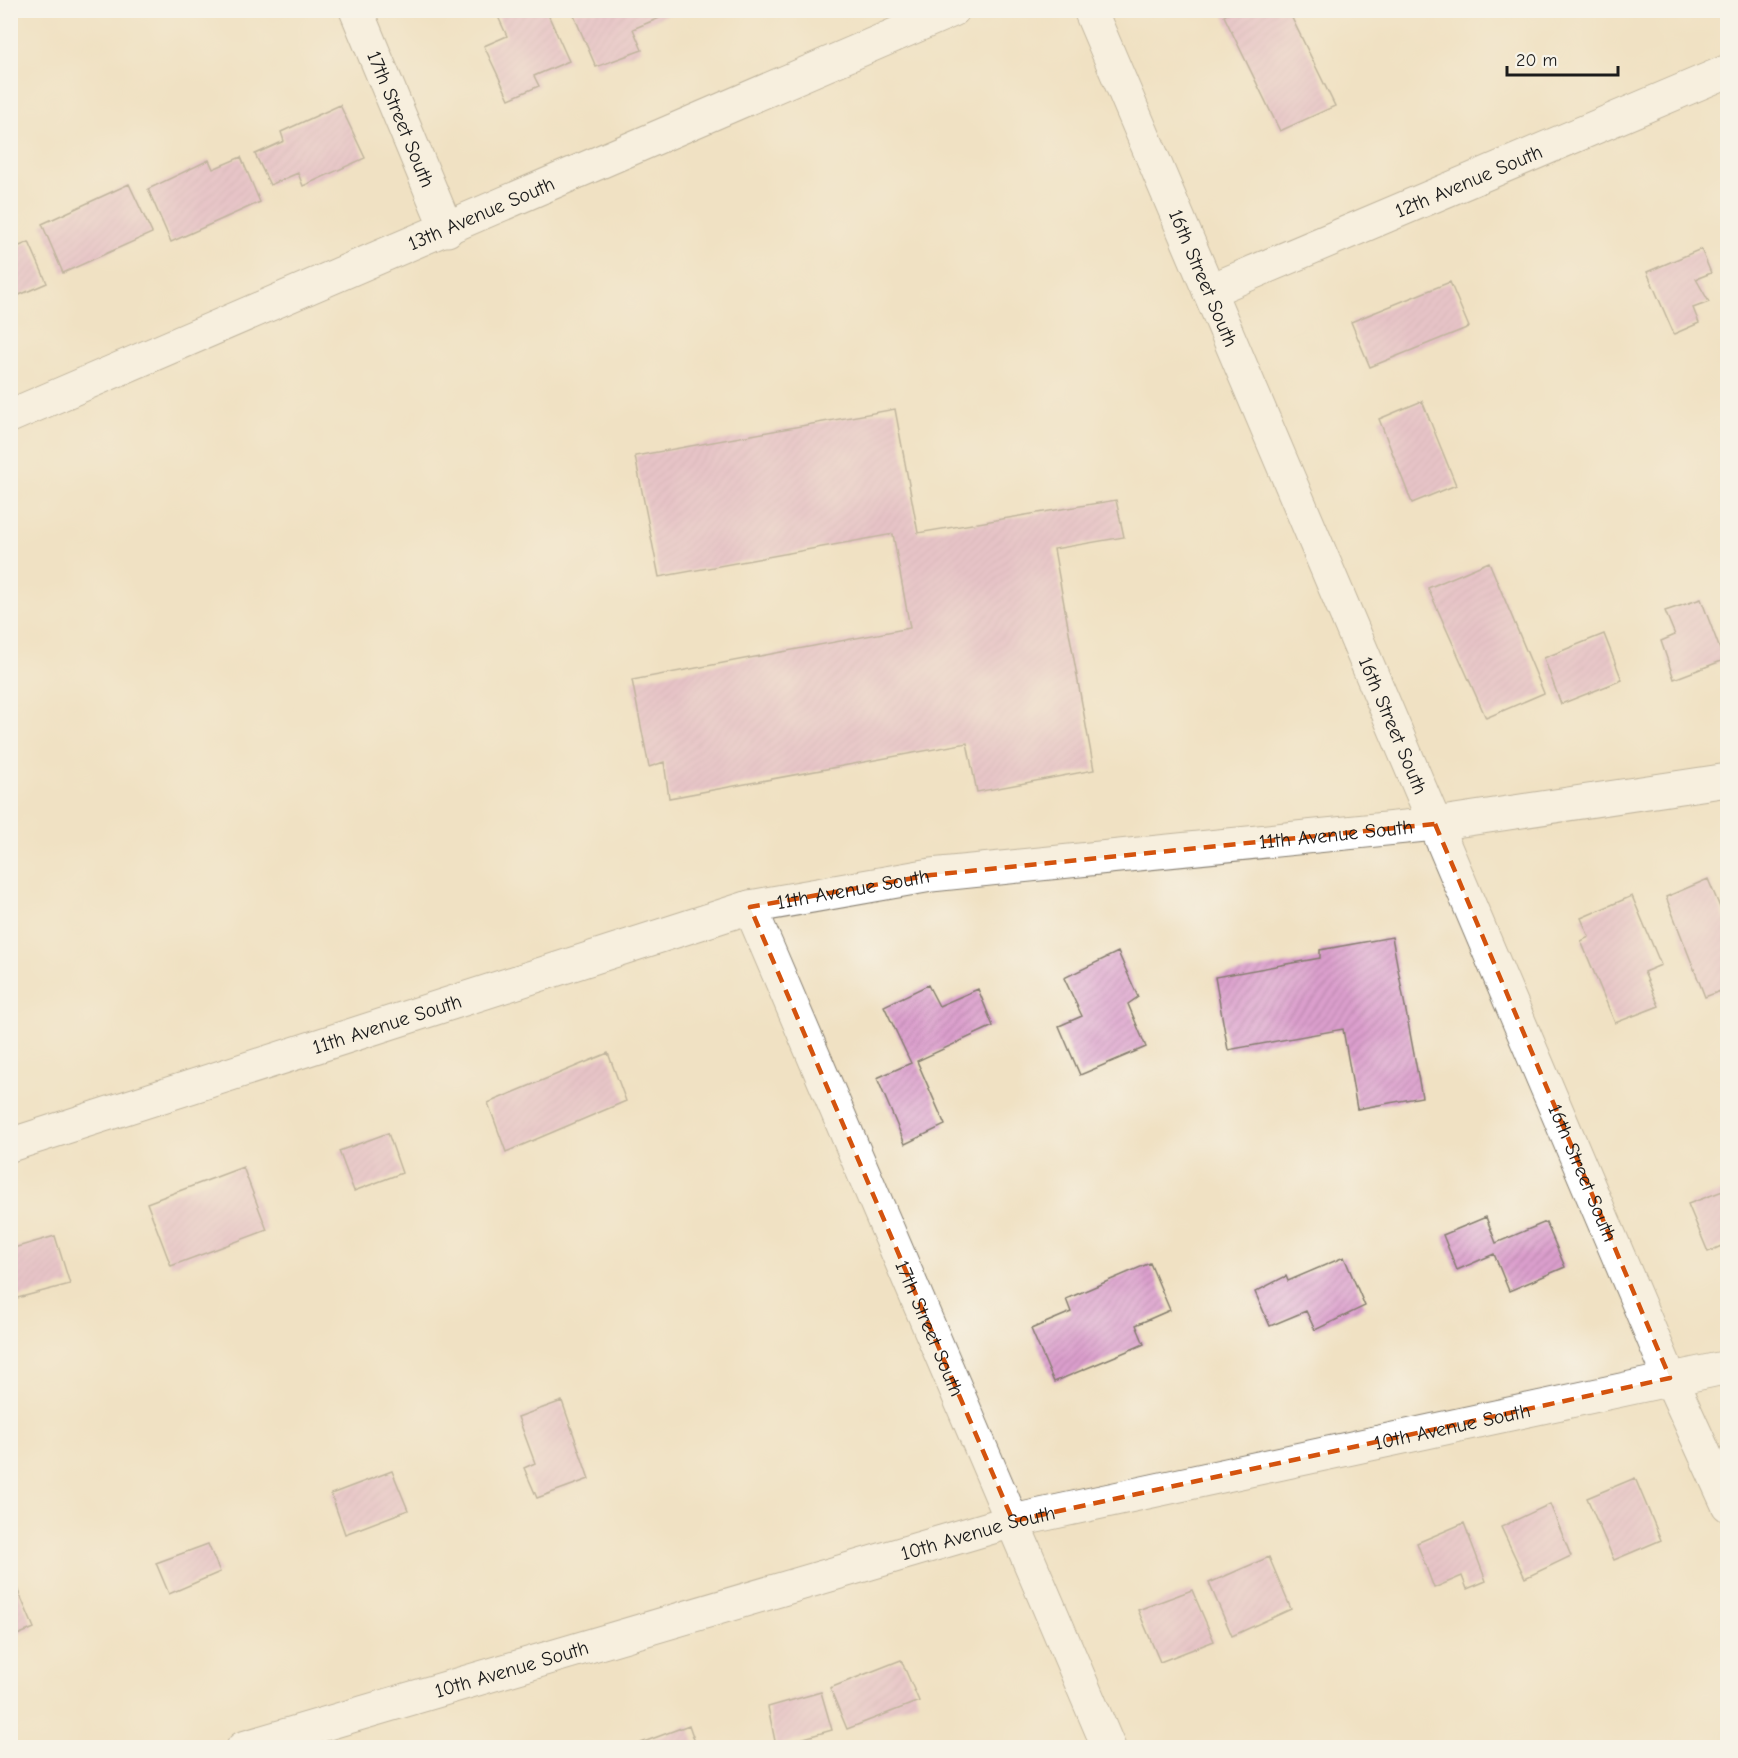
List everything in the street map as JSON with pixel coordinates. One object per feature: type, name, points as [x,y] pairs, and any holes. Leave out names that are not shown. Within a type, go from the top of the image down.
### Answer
[{"type":"street","name":"17th Street South","points":[[356,10],[447,230]]},
{"type":"street","name":"13th Avenue South","points":[[10,416],[447,230],[953,10]]},
{"type":"street","name":"16th Street South","points":[[1090,10],[1670,1378],[1728,1505]]},
{"type":"street","name":"12th Avenue South","points":[[1209,291],[1728,71]]},
{"type":"street","name":"11th Avenue South","points":[[10,1145],[750,907],[931,875],[1435,824],[1728,780]]},
{"type":"street","name":"17th Street South","points":[[750,907],[1109,1748]]},
{"type":"street","name":"10th Avenue South","points":[[243,1748],[1012,1521],[1728,1367]]},
{"type":"highlighted area","points":[[1435,824],[1670,1378],[1013,1521],[750,907],[931,875]]},
{"type":"building","points":[[495,10],[546,10],[569,61],[534,76],[539,86],[509,99],[484,46],[507,36]]},
{"type":"building","points":[[1234,10],[1288,10],[1335,106],[1280,131],[1224,16]]},
{"type":"building","points":[[572,11],[676,11],[633,29],[642,50],[596,67]]},
{"type":"building","points":[[340,105],[365,158],[303,186],[298,173],[270,185],[255,154],[284,141],[281,132]]},
{"type":"building","points":[[241,157],[260,202],[171,242],[148,189],[209,160],[213,169]]},
{"type":"building","points":[[129,184],[152,233],[63,273],[42,224]]},
{"type":"building","points":[[29,242],[47,283],[10,299],[10,250]]},
{"type":"building","points":[[1701,249],[1711,273],[1696,279],[1709,302],[1693,308],[1699,323],[1674,334],[1647,272]]},
{"type":"building","points":[[1450,282],[1469,327],[1370,367],[1351,322]]},
{"type":"building","points":[[1422,401],[1456,485],[1412,503],[1379,419]]},
{"type":"building","points":[[895,409],[918,533],[1116,500],[1124,537],[1054,549],[1094,770],[977,792],[967,743],[669,798],[664,762],[649,767],[632,680],[910,628],[893,534],[659,577],[635,456]]},
{"type":"building","points":[[1489,562],[1544,693],[1486,718],[1428,588]]},
{"type":"building","points":[[1701,599],[1724,660],[1674,679],[1661,641],[1675,635],[1665,611]]},
{"type":"building","points":[[1604,634],[1622,680],[1561,704],[1544,658]]},
{"type":"building","points":[[1708,879],[1728,926],[1728,988],[1705,997],[1666,897]]},
{"type":"building","points":[[1632,896],[1661,965],[1644,972],[1659,1006],[1615,1023],[1581,941],[1589,937],[1581,918]]},
{"type":"building","points":[[1392,937],[1422,1097],[1357,1109],[1343,1029],[1228,1050],[1215,977],[1320,958],[1320,950]]},
{"type":"building","points":[[1118,952],[1138,997],[1128,1004],[1146,1047],[1080,1075],[1059,1026],[1082,1016],[1064,978]]},
{"type":"building","points":[[928,985],[939,1006],[978,989],[993,1026],[917,1061],[945,1125],[905,1144],[877,1078],[911,1063],[884,1006]]},
{"type":"building","points":[[608,1053],[626,1101],[506,1152],[488,1103]]},
{"type":"building","points":[[388,1133],[402,1173],[354,1191],[339,1151]]},
{"type":"building","points":[[243,1167],[267,1230],[171,1266],[147,1203]]},
{"type":"building","points":[[1728,1189],[1728,1243],[1708,1252],[1688,1204]]},
{"type":"building","points":[[1486,1217],[1496,1243],[1546,1222],[1565,1267],[1509,1291],[1494,1254],[1457,1270],[1443,1235]]},
{"type":"building","points":[[55,1236],[70,1284],[10,1300],[10,1249]]},
{"type":"building","points":[[1344,1257],[1365,1306],[1315,1330],[1306,1311],[1270,1326],[1255,1292],[1286,1276],[1288,1281]]},
{"type":"building","points":[[1150,1263],[1170,1310],[1136,1325],[1144,1344],[1054,1382],[1031,1329],[1071,1312],[1066,1299]]},
{"type":"building","points":[[562,1401],[589,1479],[537,1498],[524,1468],[535,1463],[518,1417]]},
{"type":"building","points":[[392,1471],[408,1510],[345,1534],[331,1494]]},
{"type":"building","points":[[1635,1478],[1661,1540],[1614,1560],[1587,1498]]},
{"type":"building","points":[[1550,1504],[1571,1556],[1525,1578],[1501,1527]]},
{"type":"building","points":[[1464,1523],[1486,1581],[1467,1589],[1462,1576],[1434,1588],[1417,1543]]},
{"type":"building","points":[[208,1544],[220,1572],[169,1594],[156,1563]]},
{"type":"building","points":[[1269,1557],[1291,1609],[1232,1636],[1209,1583]]},
{"type":"building","points":[[10,1572],[34,1628],[10,1638]]},
{"type":"building","points":[[1192,1590],[1214,1641],[1160,1662],[1138,1610]]},
{"type":"building","points":[[901,1660],[919,1701],[847,1729],[830,1688]]},
{"type":"building","points":[[821,1692],[832,1730],[776,1746],[768,1707]]},
{"type":"building","points":[[689,1725],[697,1748],[643,1748],[641,1743]]}]
